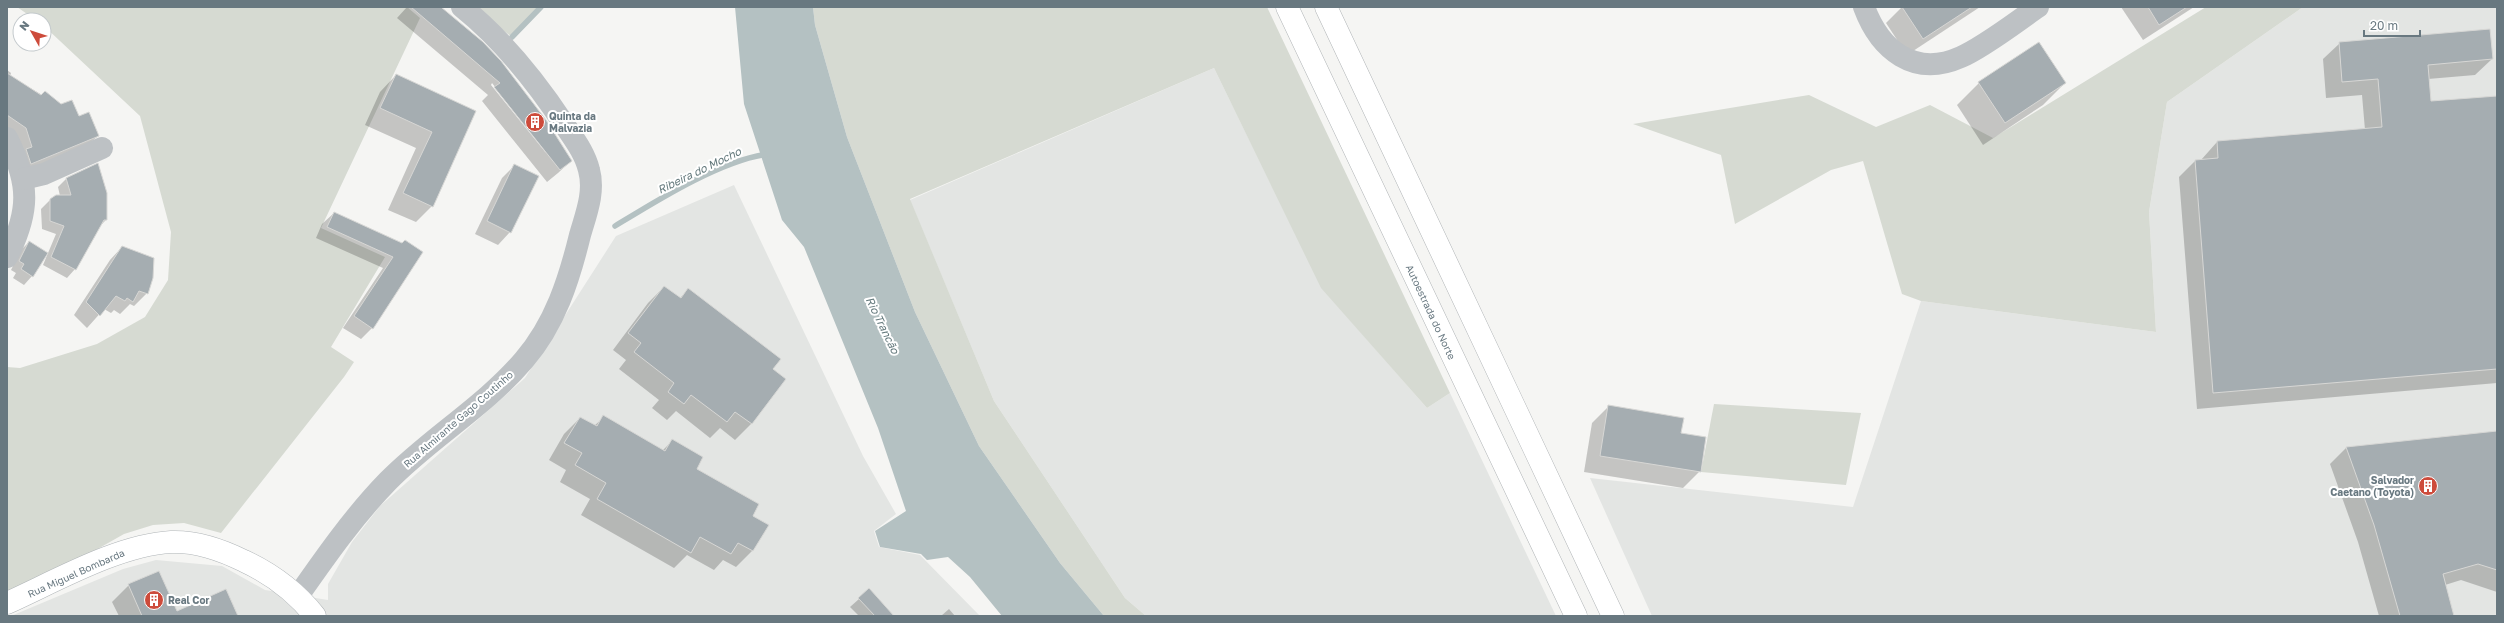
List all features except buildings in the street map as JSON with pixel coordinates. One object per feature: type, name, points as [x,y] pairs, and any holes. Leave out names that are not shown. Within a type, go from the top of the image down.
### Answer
[{"type":"main road","name":"Autoestrada do Norte","points":[[1287,7],[1576,616]]},
{"type":"main road","points":[[1326,7],[1613,616]]},
{"type":"main road","name":"Rua Miguel Bombarda","points":[[7,603],[124,551],[149,544],[172,542],[224,551],[255,566],[298,596],[315,616]]},
{"type":"street","name":"Rua Almirante Gago Coutinho","points":[[298,596],[341,536],[388,481],[485,398],[525,359],[546,329],[563,295],[573,266],[591,188],[589,169],[585,159],[572,136],[530,76],[502,42],[462,7]]},
{"type":"street","points":[[1864,7],[1869,21],[1882,42],[1906,59],[1921,64],[1940,63],[1962,57],[2038,7]]},
{"type":"street","points":[[7,138],[22,171],[25,207],[17,238],[7,257]]},
{"type":"street","points":[[23,179],[44,174],[102,148]]},
{"type":"shaded area","points":[[17,7],[407,7],[420,18],[321,228],[385,257],[331,347],[354,362],[344,377],[221,533],[184,523],[153,525],[124,534],[71,564],[7,592],[7,367],[20,368],[97,344],[145,317],[168,280],[171,232],[140,116],[52,34],[52,12],[24,12]]},
{"type":"shaded area","points":[[472,7],[541,7],[512,37]]},
{"type":"shaded area","points":[[813,7],[1267,7],[1450,393],[1427,408],[1321,288],[1214,68],[910,199],[994,401],[1125,598],[1146,616],[1104,616],[1060,563],[979,446],[915,312],[847,137],[815,25]]},
{"type":"shaded area","points":[[2206,7],[2303,7],[2167,102],[2149,212],[2156,332],[1921,301],[1902,294],[1863,161],[1831,170],[1735,224],[1721,155],[1633,124],[1809,95],[1876,127],[1930,105],[1993,138]]},
{"type":"shaded area","points":[[2303,7],[2497,8],[2497,616],[1652,616],[1590,478],[1853,507],[1921,301],[2156,332],[2149,212],[2167,102]]},
{"type":"shaded area","points":[[1214,68],[1322,288],[1427,408],[1450,393],[1556,616],[1146,616],[1125,598],[994,401],[910,200]]},
{"type":"shaded area","points":[[734,185],[863,456],[896,514],[874,531],[879,547],[920,555],[980,616],[11,616],[123,569],[156,560],[222,566],[265,590],[328,600],[328,584],[352,542],[380,506],[525,378],[616,236]]},
{"type":"shaded area","points":[[1714,404],[1861,413],[1846,485],[1701,472]]},
{"type":"water","name":"Rio Trancão","points":[[735,7],[813,7],[815,25],[847,137],[915,312],[979,446],[1060,563],[1104,616],[1002,616],[970,577],[948,557],[927,560],[921,554],[880,547],[875,531],[906,511],[878,428],[804,247],[782,220],[744,104]]},
{"type":"waterway","points":[[512,37],[541,7]]},
{"type":"waterway","name":"Ribeira do Mocho","points":[[615,226],[669,194],[710,173],[730,164],[768,154]]},
{"type":"place","name":"Quinta da Malvazia","points":[[535,122]]},
{"type":"place","name":"Salvador Caetano (Toyota)","points":[[2428,486]]},
{"type":"place","name":"Real Cor","points":[[154,600]]}]
